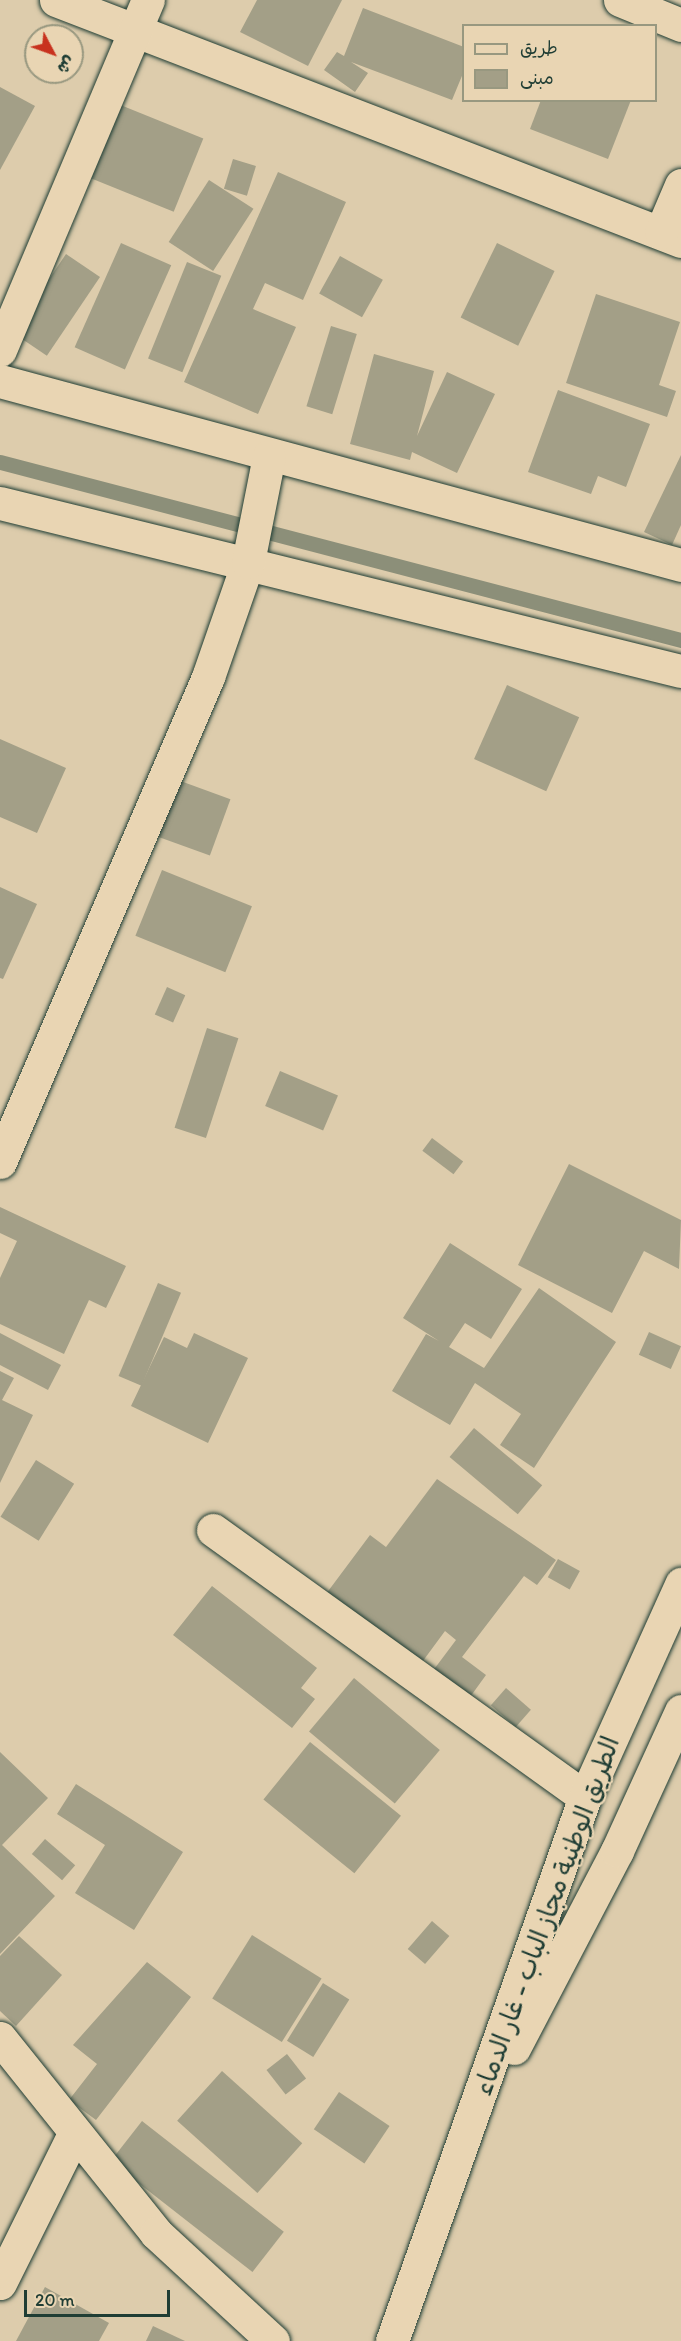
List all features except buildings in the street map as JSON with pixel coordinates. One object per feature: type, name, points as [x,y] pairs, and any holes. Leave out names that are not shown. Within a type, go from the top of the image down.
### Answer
[{"type":"street","points":[[56,0],[142,14],[671,237],[681,185]]},
{"type":"street","points":[[620,0],[681,25]]},
{"type":"street","points":[[0,350],[142,14]]},
{"type":"street","points":[[0,381],[269,456],[681,565]]},
{"type":"street","points":[[0,1162],[208,677],[248,562],[269,456]]},
{"type":"street","points":[[0,503],[248,562],[681,671]]},
{"type":"street","points":[[213,1530],[585,1797]]},
{"type":"street","name":"الطريق الوطنية مجاز الباب - غار الدماء","points":[[392,2341],[585,1797],[681,1584]]},
{"type":"street","name":"الطريق الوطنية مجاز الباب - غار الدماء","points":[[460,2151],[618,1851],[681,1711]]},
{"type":"street","points":[[0,2038],[74,2134],[156,2233],[273,2341]]},
{"type":"street","points":[[0,2283],[74,2134]]},
{"type":"waterway","points":[[0,462],[681,640]]}]
